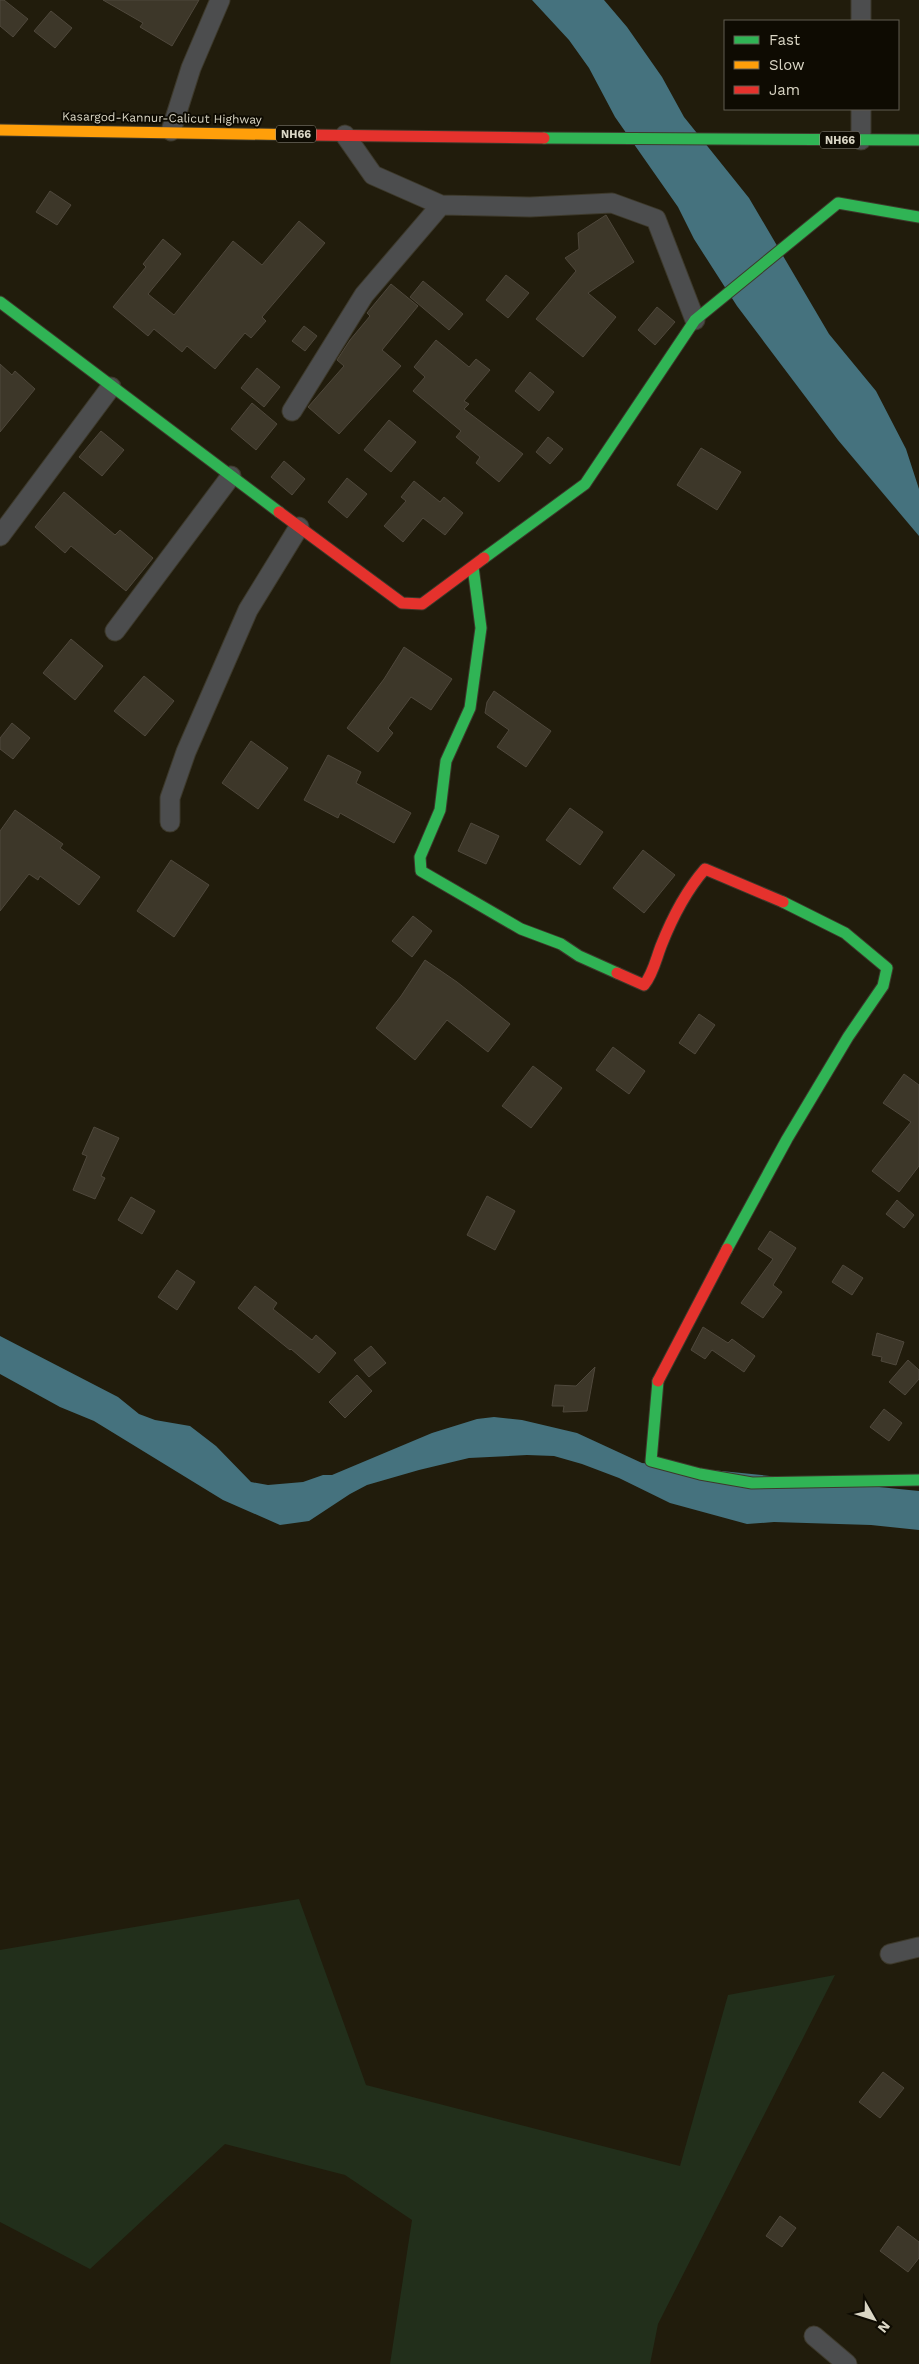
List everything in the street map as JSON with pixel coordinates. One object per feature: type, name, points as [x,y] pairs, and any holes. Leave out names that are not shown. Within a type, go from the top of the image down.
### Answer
[{"type":"main road","name":"Kasargod-Kannur-Calicut Highway","points":[[0,130],[170,131],[593,139],[761,138],[861,140]]},
{"type":"main road","name":"NH66","points":[[861,140],[919,140]]},
{"type":"main road","points":[[0,302],[111,387],[402,603],[422,604],[585,484],[695,320],[723,299],[838,202],[919,217]]},
{"type":"main road","points":[[473,567],[481,628],[470,708],[446,761],[440,810],[420,857],[421,871],[521,928],[561,944],[579,956],[644,986],[651,977],[657,956],[676,912],[692,883],[706,870],[775,898],[845,933],[886,968],[883,986],[848,1037],[787,1139],[675,1346],[658,1382],[651,1461],[700,1474],[752,1483],[919,1480]]},
{"type":"street","points":[[170,131],[191,68],[220,0]]},
{"type":"street","points":[[861,0],[861,20]]},
{"type":"street","points":[[861,110],[861,140]]},
{"type":"street","points":[[345,134],[373,176],[441,205],[530,207],[612,203],[656,219],[695,320]]},
{"type":"street","points":[[292,411],[364,295],[441,205]]},
{"type":"street","points":[[0,536],[111,387]]},
{"type":"street","points":[[115,631],[231,476]]},
{"type":"street","points":[[170,822],[170,798],[186,752],[248,610],[299,527]]},
{"type":"street","points":[[890,1954],[919,1947]]},
{"type":"street","points":[[814,2336],[847,2364]]},
{"type":"green space","points":[[299,1899],[366,2085],[680,2166],[728,1995],[835,1975],[658,2324],[650,2364],[390,2364],[412,2220],[345,2175],[225,2144],[90,2269],[0,2222],[0,1950]]},
{"type":"water","points":[[532,0],[604,0],[627,27],[662,77],[684,117],[749,198],[829,334],[876,391],[906,449],[919,489],[919,536],[838,440],[737,306],[694,239],[678,207],[615,117],[589,68],[569,40]]},
{"type":"water","points":[[0,1336],[118,1397],[139,1414],[155,1420],[190,1426],[216,1446],[251,1482],[268,1485],[303,1482],[323,1475],[332,1475],[432,1433],[477,1419],[494,1417],[522,1420],[577,1433],[642,1463],[919,1491],[919,1530],[871,1525],[774,1522],[747,1524],[670,1503],[619,1478],[582,1464],[554,1456],[527,1455],[469,1458],[419,1470],[367,1485],[309,1521],[280,1525],[223,1500],[94,1421],[60,1407],[0,1374]]},
{"type":"building","points":[[0,0],[4,0],[28,19],[13,37],[0,26]]},
{"type":"building","points":[[103,0],[199,0],[172,46],[140,27],[143,23]]},
{"type":"building","points":[[51,11],[72,28],[55,48],[34,31]]},
{"type":"building","points":[[50,191],[71,205],[57,225],[36,212]]},
{"type":"building","points":[[606,215],[634,262],[588,293],[616,317],[583,357],[536,319],[576,271],[565,258],[579,249],[578,233]]},
{"type":"building","points":[[299,221],[325,243],[262,317],[266,321],[251,338],[245,333],[215,369],[187,346],[182,352],[154,329],[148,336],[113,307],[146,267],[143,264],[163,239],[181,254],[148,294],[174,315],[233,241],[262,265]]},
{"type":"building","points":[[506,275],[529,293],[508,318],[486,300]]},
{"type":"building","points":[[423,281],[463,314],[449,330],[410,297]]},
{"type":"building","points":[[391,284],[418,306],[382,350],[401,366],[339,434],[308,407],[344,366],[337,360],[350,340],[370,316],[367,313]]},
{"type":"building","points":[[657,307],[675,322],[655,345],[638,330]]},
{"type":"building","points":[[304,326],[317,336],[305,351],[292,341]]},
{"type":"building","points":[[436,340],[469,367],[476,359],[490,370],[464,401],[469,404],[464,409],[523,454],[499,482],[476,463],[480,457],[456,437],[461,431],[413,391],[425,377],[414,367]]},
{"type":"building","points":[[0,364],[12,375],[15,371],[35,389],[0,432]]},
{"type":"building","points":[[257,368],[280,387],[264,407],[241,388]]},
{"type":"building","points":[[530,372],[554,392],[539,411],[515,391]]},
{"type":"building","points":[[252,403],[277,424],[256,450],[231,429]]},
{"type":"building","points":[[389,420],[416,442],[391,472],[364,450]]},
{"type":"building","points":[[101,431],[124,450],[102,476],[79,457]]},
{"type":"building","points":[[548,437],[563,449],[550,464],[536,452]]},
{"type":"building","points":[[701,448],[741,472],[717,510],[677,485]]},
{"type":"building","points":[[284,461],[305,479],[292,495],[271,477]]},
{"type":"building","points":[[347,478],[367,494],[347,518],[328,502]]},
{"type":"building","points":[[414,481],[440,502],[444,497],[463,513],[445,535],[423,518],[403,542],[384,526],[406,501],[401,497]]},
{"type":"building","points":[[64,492],[115,535],[120,530],[153,558],[126,591],[71,546],[65,553],[35,527]]},
{"type":"building","points":[[71,639],[103,666],[75,700],[43,673]]},
{"type":"building","points":[[404,647],[452,679],[431,710],[411,697],[388,728],[393,733],[378,752],[347,728],[384,679]]},
{"type":"building","points":[[144,676],[174,701],[145,736],[114,711]]},
{"type":"building","points":[[494,691],[551,731],[526,767],[497,747],[509,730],[485,713],[487,702]]},
{"type":"building","points":[[12,723],[30,738],[13,759],[0,749],[0,738]]},
{"type":"building","points":[[251,741],[288,768],[258,809],[222,783]]},
{"type":"building","points":[[328,755],[361,772],[356,783],[411,813],[394,843],[340,813],[338,818],[304,800]]},
{"type":"building","points":[[570,808],[603,832],[580,865],[546,840]]},
{"type":"building","points":[[15,810],[63,844],[60,848],[100,877],[79,905],[40,876],[38,880],[29,874],[0,911],[0,831]]},
{"type":"building","points":[[471,823],[499,836],[486,864],[458,851]]},
{"type":"building","points":[[643,850],[675,875],[644,913],[613,888]]},
{"type":"building","points":[[171,860],[209,885],[174,937],[137,911]]},
{"type":"building","points":[[413,916],[432,931],[412,957],[392,941]]},
{"type":"building","points":[[425,960],[457,982],[510,1024],[488,1052],[447,1020],[415,1060],[376,1028],[401,996]]},
{"type":"building","points":[[699,1014],[715,1025],[695,1054],[679,1043]]},
{"type":"building","points":[[613,1047],[645,1071],[629,1094],[596,1070]]},
{"type":"building","points":[[533,1066],[562,1088],[531,1128],[502,1106]]},
{"type":"building","points":[[904,1074],[919,1085],[919,1166],[899,1192],[872,1171],[911,1122],[883,1103]]},
{"type":"building","points":[[94,1127],[119,1138],[101,1176],[105,1178],[95,1199],[73,1190],[87,1156],[82,1154]]},
{"type":"building","points":[[487,1196],[515,1211],[495,1250],[467,1235]]},
{"type":"building","points":[[131,1197],[155,1211],[142,1234],[118,1220]]},
{"type":"building","points":[[897,1200],[914,1215],[904,1228],[886,1214]]},
{"type":"building","points":[[770,1231],[796,1248],[773,1285],[782,1292],[763,1318],[741,1303],[773,1259],[758,1249]]},
{"type":"building","points":[[843,1265],[863,1278],[852,1295],[832,1282]]},
{"type":"building","points":[[177,1270],[195,1282],[177,1310],[158,1297]]},
{"type":"building","points":[[255,1286],[277,1303],[273,1309],[312,1340],[316,1335],[336,1353],[319,1373],[238,1308]]},
{"type":"building","points":[[703,1327],[728,1343],[732,1339],[755,1356],[744,1372],[712,1350],[705,1359],[691,1350]]},
{"type":"building","points":[[877,1333],[904,1342],[896,1365],[881,1361],[882,1357],[872,1355]]},
{"type":"building","points":[[371,1346],[386,1363],[369,1377],[354,1360]]},
{"type":"building","points":[[908,1360],[919,1370],[919,1379],[905,1395],[889,1382]]},
{"type":"building","points":[[595,1367],[587,1411],[563,1412],[564,1406],[552,1406],[555,1385],[576,1386]]},
{"type":"building","points":[[357,1375],[372,1391],[345,1418],[329,1402]]},
{"type":"building","points":[[884,1409],[902,1423],[889,1441],[870,1427]]},
{"type":"building","points":[[883,2072],[904,2088],[880,2118],[859,2102]]},
{"type":"building","points":[[780,2216],[796,2228],[782,2247],[766,2236]]},
{"type":"building","points":[[898,2226],[919,2242],[919,2258],[908,2272],[880,2251]]},
{"type":"traffic: fast","points":[[544,138],[919,140]]},
{"type":"traffic: fast","points":[[484,558],[585,484],[695,320],[838,203],[919,217]]},
{"type":"traffic: fast","points":[[0,302],[279,512]]},
{"type":"traffic: fast","points":[[473,567],[481,628],[470,708],[446,761],[440,810],[420,857],[421,871],[521,929],[561,944],[579,956],[617,973]]},
{"type":"traffic: fast","points":[[727,1249],[787,1139],[848,1037],[883,986],[887,968],[845,933],[783,902]]},
{"type":"traffic: fast","points":[[658,1381],[651,1461],[700,1474],[752,1483],[919,1480]]},
{"type":"traffic: slow","points":[[0,130],[308,135]]},
{"type":"traffic: jam","points":[[308,135],[544,138]]},
{"type":"traffic: jam","points":[[279,512],[402,603],[422,604],[484,558]]},
{"type":"traffic: jam","points":[[617,973],[644,985],[652,971],[674,915],[691,887],[705,869],[783,902]]},
{"type":"traffic: jam","points":[[658,1381],[727,1249]]}]
